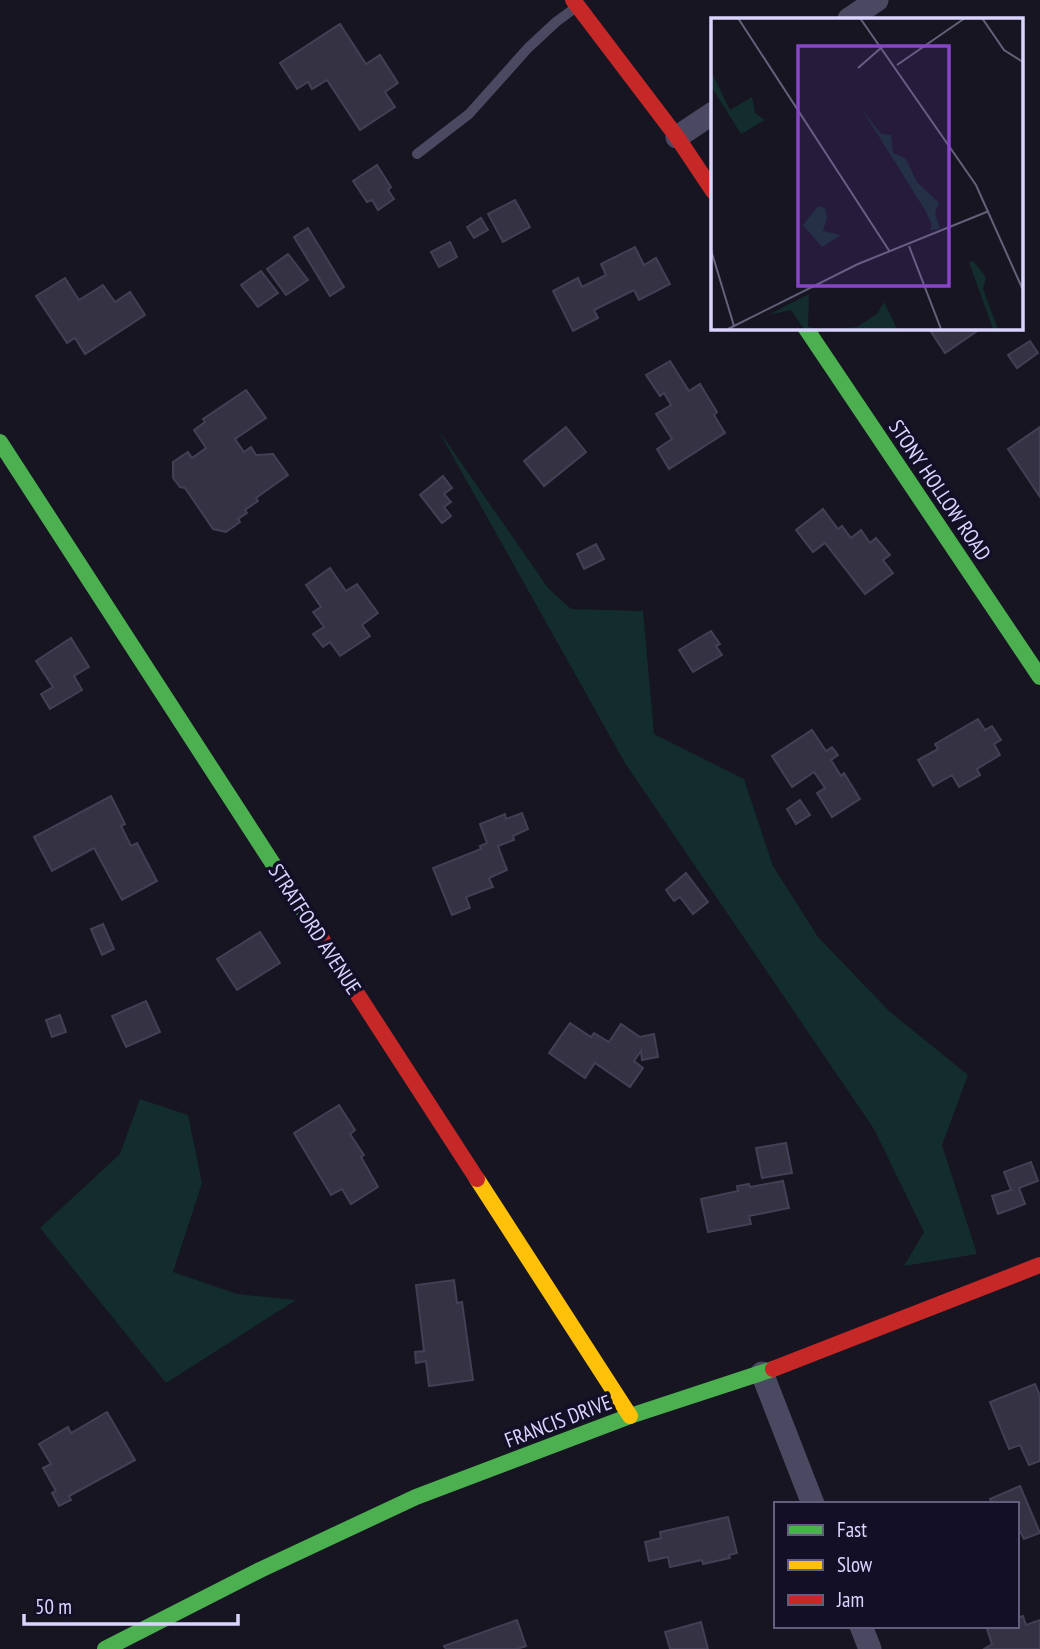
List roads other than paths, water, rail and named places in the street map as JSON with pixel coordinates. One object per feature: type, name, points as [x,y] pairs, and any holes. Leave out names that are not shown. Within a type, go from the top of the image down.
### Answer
[{"type":"street","points":[[850,18],[877,0]]},
{"type":"street","points":[[575,3],[677,138],[711,188]]},
{"type":"street","points":[[677,138],[711,114]]},
{"type":"street","name":"STONY HOLLOW ROAD","points":[[806,329],[1040,677]]},
{"type":"street","name":"STRATFORD AVENUE","points":[[0,442],[631,1416]]},
{"type":"street","name":"FRANCIS DRIVE","points":[[106,1649],[260,1570],[416,1497],[631,1416],[762,1373],[1040,1265]]},
{"type":"street","points":[[762,1373],[812,1502]]},
{"type":"street","points":[[862,1628],[870,1649]]},
{"type":"lane","points":[[417,154],[469,114],[528,48],[575,3]]}]
